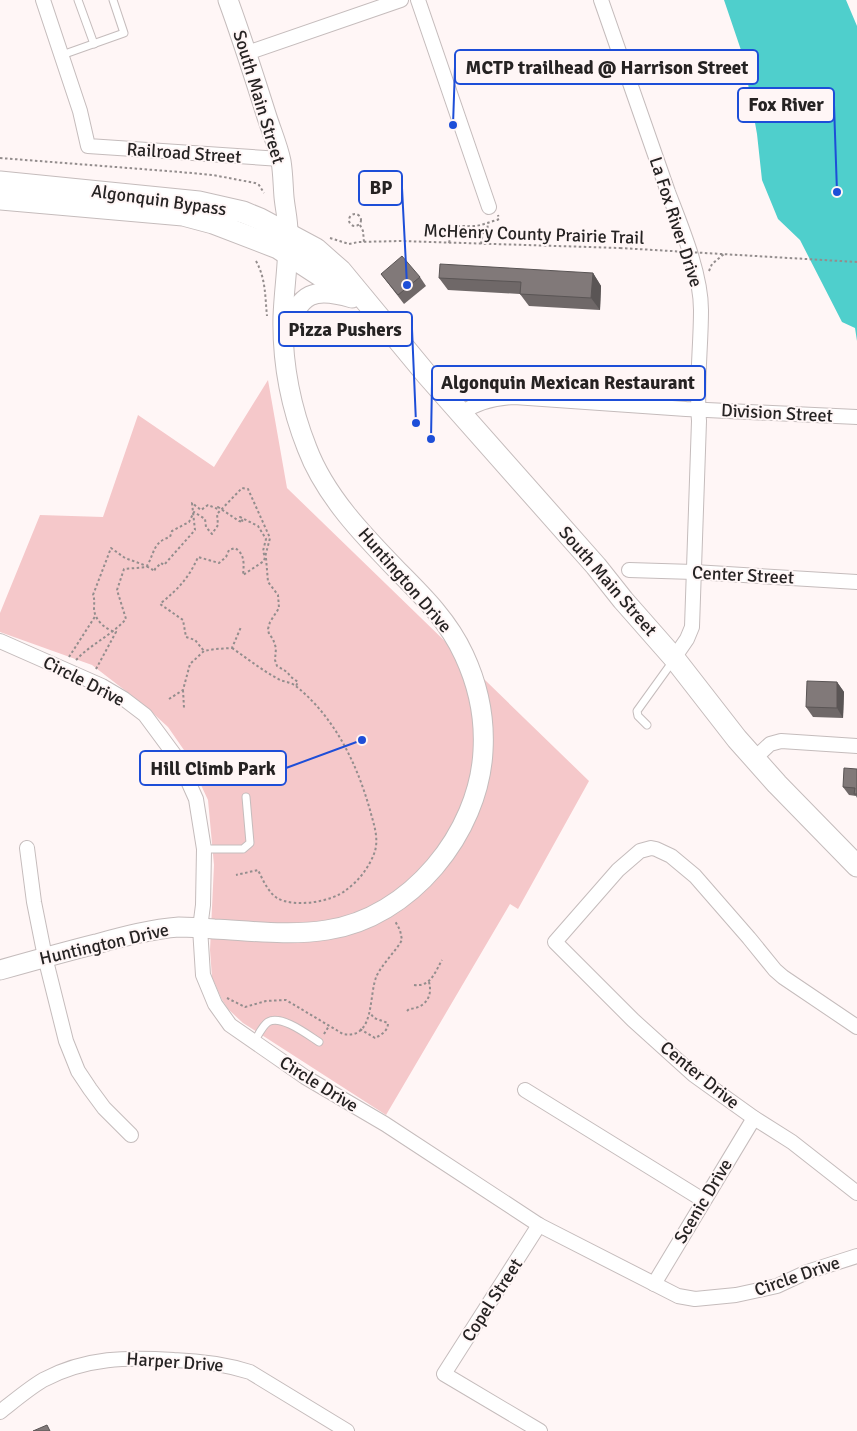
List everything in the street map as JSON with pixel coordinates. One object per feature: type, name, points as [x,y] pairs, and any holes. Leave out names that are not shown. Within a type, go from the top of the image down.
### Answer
[{"type":"main road","name":"Algonquin Bypass","points":[[0,182],[199,202],[242,212],[266,222],[316,249],[341,271],[364,299]]},
{"type":"main road","name":"Algonquin Bypass","points":[[0,199],[183,215],[213,222],[278,248],[324,278],[364,299]]},
{"type":"main road","name":"South Main Street","points":[[364,299],[427,375],[596,566],[674,658],[737,739],[777,784],[857,866]]},
{"type":"street","points":[[43,0],[62,55]]},
{"type":"street","name":"South Main Street","points":[[228,0],[281,159],[288,233],[288,254]]},
{"type":"street","points":[[247,53],[401,0]]},
{"type":"street","points":[[418,0],[493,211]]},
{"type":"street","name":"La Fox River Drive","points":[[601,0],[679,219],[697,279],[701,309],[697,393],[698,470],[692,631],[674,658]]},
{"type":"street","name":"Railroad Street","points":[[62,55],[80,111],[88,146],[281,159]]},
{"type":"street","name":"Huntington Drive","points":[[0,970],[126,936],[179,927],[281,933],[329,930],[368,917],[401,899],[432,870],[455,838],[474,798],[480,776],[483,753],[481,707],[470,666],[454,634],[436,610],[380,552],[346,512],[330,491],[308,451],[289,395],[285,361],[283,318],[288,254]]},
{"type":"street","points":[[284,339],[292,314],[305,298],[325,292],[364,299]]},
{"type":"street","name":"Division Street","points":[[462,413],[497,398],[514,397],[857,417]]},
{"type":"street","name":"Center Street","points":[[629,570],[857,582]]},
{"type":"street","name":"Circle Drive","points":[[0,641],[102,686],[124,699],[145,715],[179,761],[196,799],[204,850],[203,905],[200,928],[202,975],[215,1004],[230,1026],[305,1077],[385,1124],[540,1225],[678,1296],[695,1299],[736,1295],[778,1286],[807,1272],[857,1256]]},
{"type":"street","points":[[755,758],[770,744],[781,741],[857,746]]},
{"type":"street","points":[[27,848],[34,902],[45,957],[66,1041],[78,1071],[104,1108],[131,1134]]},
{"type":"street","name":"Center Drive","points":[[857,1027],[792,984],[775,970],[695,876],[662,851],[651,848],[640,851],[618,870],[555,942],[633,1020],[688,1069],[754,1118],[792,1142],[857,1193]]},
{"type":"street","points":[[525,1090],[703,1200]]},
{"type":"street","name":"Scenic Drive","points":[[654,1284],[754,1118]]},
{"type":"street","name":"Copel Street","points":[[540,1225],[444,1374],[540,1431]]},
{"type":"street","name":"Harper Drive","points":[[0,1412],[43,1380],[67,1370],[92,1363],[123,1358],[147,1358],[216,1363],[250,1372],[347,1431]]},
{"type":"lane","points":[[78,0],[94,44]]},
{"type":"lane","points":[[62,55],[124,33],[113,0]]},
{"type":"lane","points":[[647,726],[638,716],[637,711],[674,658]]},
{"type":"lane","points":[[204,850],[243,849],[250,842],[246,797]]},
{"type":"lane","points":[[254,1042],[268,1022],[276,1020],[292,1025],[319,1042]]},
{"type":"path","points":[[0,158],[214,175],[255,183],[264,194]]},
{"type":"path","points":[[449,243],[454,227],[460,225],[474,226],[499,219],[493,211]]},
{"type":"path","points":[[360,225],[354,226],[350,224],[349,220],[352,215],[358,214],[361,217],[360,225],[363,231],[364,242]]},
{"type":"path","points":[[481,244],[483,232],[487,232],[488,222]]},
{"type":"path","name":"McHenry County Prairie Trail","points":[[324,235],[349,244],[364,242],[449,243],[620,248],[857,262]]},
{"type":"path","points":[[697,279],[708,272],[712,264],[724,254]]},
{"type":"path","points":[[256,261],[263,277],[267,316]]},
{"type":"path","points":[[193,514],[194,512],[205,519],[206,527],[212,534],[218,525],[217,514],[242,488],[248,489],[270,538],[264,561],[243,575],[244,561],[240,551],[235,548],[229,550],[226,557],[219,563],[198,557],[192,570],[179,588],[160,604],[183,620],[186,637],[195,640],[204,651]]},
{"type":"path","points":[[74,662],[83,652],[113,631],[126,618],[117,590],[124,569],[148,567],[155,572],[155,568],[161,563],[164,565],[195,530],[192,502],[201,510],[208,505],[216,509],[218,507],[222,508],[239,521],[243,522],[240,517],[258,526],[266,539],[263,551],[268,582],[278,595],[278,608],[270,622],[268,634],[273,639],[276,648],[275,660],[278,666],[298,682],[296,686]]},
{"type":"path","points":[[94,671],[116,632],[108,630],[102,625],[96,615],[93,595],[111,548],[125,558],[147,566],[156,544],[170,537],[172,531],[189,522],[193,514]]},
{"type":"path","points":[[67,659],[96,615]]},
{"type":"path","points":[[232,648],[241,627]]},
{"type":"path","points":[[184,708],[182,690],[190,664],[204,651],[232,648],[280,680],[296,686],[316,706],[345,744],[362,783],[376,832],[375,850],[363,874],[345,891],[322,901],[300,904],[278,898],[267,888],[258,870],[236,875]]},
{"type":"path","points":[[169,699],[182,690]]},
{"type":"path","points":[[224,994],[228,999],[244,1007],[266,1001],[286,1000],[343,1034],[356,1034],[366,1023],[370,1013],[372,992],[377,976],[402,940],[400,930],[392,916]]},
{"type":"path","points":[[414,986],[429,982],[442,960]]},
{"type":"path","points":[[407,1011],[424,1003],[429,997],[431,990],[429,982]]},
{"type":"path","points":[[360,1030],[375,1038],[381,1035],[388,1026],[388,1023],[374,1018],[370,1013]]},
{"type":"shaded area","points":[[268,380],[287,488],[589,781],[518,909],[510,904],[386,1115],[243,1023],[228,1009],[221,998],[212,977],[210,950],[214,865],[208,800],[186,753],[168,727],[144,705],[92,665],[0,632],[0,613],[40,515],[103,517],[138,415],[214,467]]},
{"type":"water","points":[[724,0],[846,0],[857,26],[857,341],[855,328],[842,322],[800,240],[778,219],[762,180],[757,134],[743,56]]},
{"type":"building","points":[[402,256],[420,277],[398,295],[381,274]]},
{"type":"building","points":[[440,264],[593,273],[591,298],[520,294],[521,282],[439,278]]},
{"type":"building","points":[[807,681],[837,682],[837,708],[806,707]]},
{"type":"building","points":[[844,768],[857,769],[857,794],[854,794],[855,788],[843,787]]},
{"type":"building","points":[[47,1425],[50,1431],[33,1431]]},
{"type":"place","name":"MCTP trailhead @ Harrison Street","points":[[453,125]]},
{"type":"place","name":"Fox River","points":[[837,192]]},
{"type":"place","name":"BP","points":[[407,285]]},
{"type":"place","name":"Pizza Pushers","points":[[416,423]]},
{"type":"place","name":"Algonquin Mexican Restaurant","points":[[431,439]]},
{"type":"place","name":"Hill Climb Park","points":[[362,740]]}]
